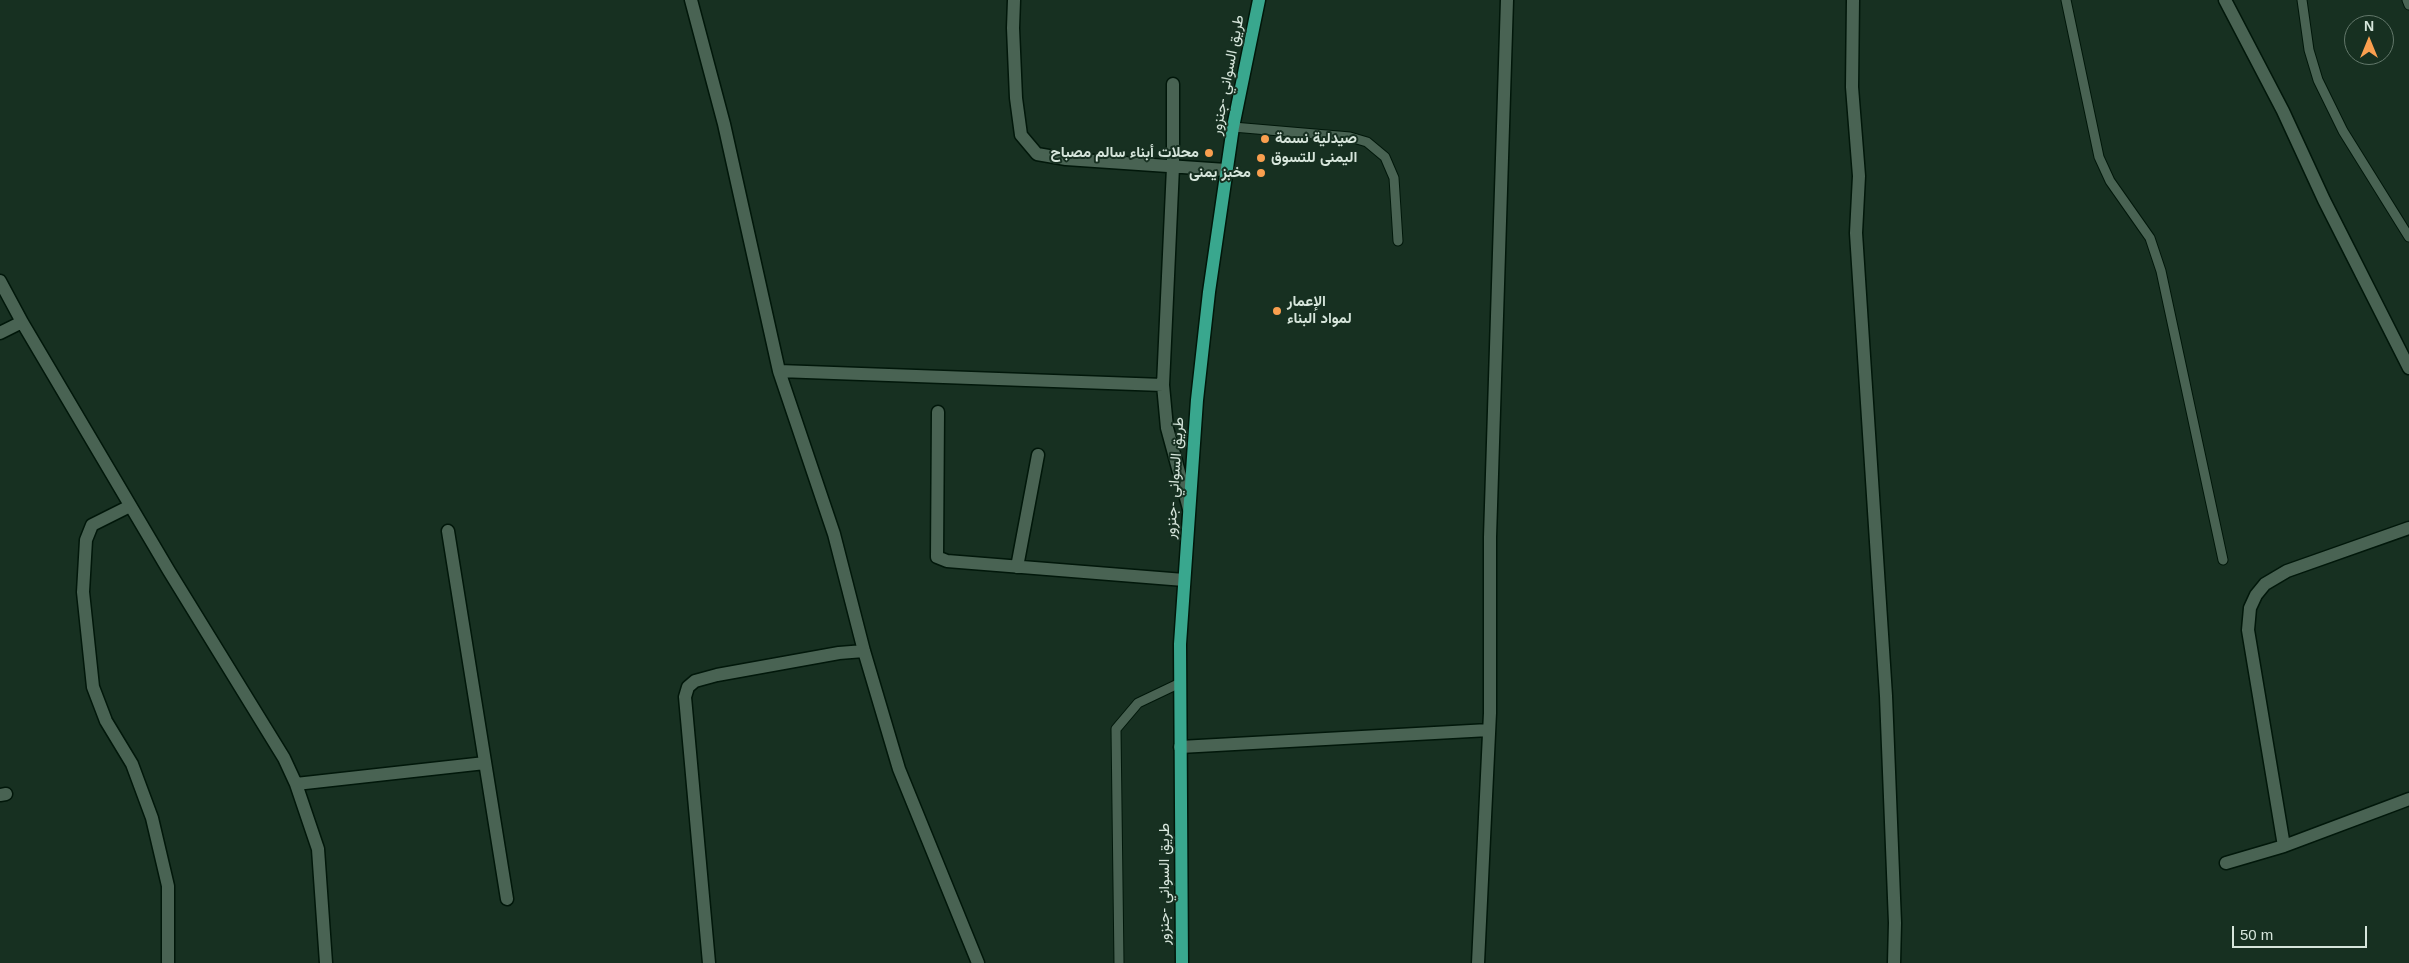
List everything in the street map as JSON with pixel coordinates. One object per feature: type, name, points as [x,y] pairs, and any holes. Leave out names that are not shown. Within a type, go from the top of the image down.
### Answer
[{"type":"main road","name":"طريق السواني -جنزور","points":[[1182,963],[1180,644],[1189,512],[1205,324],[1226,170],[1259,0]]},
{"type":"street","points":[[691,0],[724,124],[779,370],[834,534],[864,651],[900,769],[978,963]]},
{"type":"street","points":[[1014,0],[1013,28],[1016,98],[1021,135],[1037,154],[1066,160],[1226,170]]},
{"type":"street","points":[[1478,963],[1489,730],[1490,536],[1507,0]]},
{"type":"street","points":[[1853,0],[1852,87],[1859,176],[1856,233],[1886,696],[1895,923],[1894,963]]},
{"type":"street","points":[[2225,0],[2283,111],[2324,200],[2409,368]]},
{"type":"street","points":[[1173,84],[1174,167],[1163,385],[1167,428],[1189,512]]},
{"type":"street","points":[[0,281],[130,506],[284,758],[296,784],[318,849],[326,963]]},
{"type":"street","points":[[0,333],[22,322]]},
{"type":"street","points":[[779,370],[1163,385]]},
{"type":"street","points":[[938,412],[936,557],[947,561],[1184,580]]},
{"type":"street","points":[[1016,567],[1038,455]]},
{"type":"street","points":[[130,506],[92,525],[86,540],[83,592],[93,687],[106,721],[132,764],[152,818],[168,886],[168,963]]},
{"type":"street","points":[[2284,846],[2248,630],[2250,608],[2256,595],[2265,584],[2287,571],[2409,528]]},
{"type":"street","points":[[448,531],[507,898]]},
{"type":"street","points":[[709,963],[685,697],[688,688],[695,681],[736,671],[839,653],[864,651]]},
{"type":"street","points":[[1180,747],[1489,730]]},
{"type":"street","points":[[296,784],[485,763]]},
{"type":"street","points":[[2226,863],[2284,846],[2409,799]]},
{"type":"lane","points":[[2066,0],[2099,157],[2110,180],[2150,238],[2161,271],[2223,560]]},
{"type":"lane","points":[[2302,0],[2309,50],[2318,80],[2343,131],[2409,237]]},
{"type":"lane","points":[[2407,0],[2409,6]]},
{"type":"lane","points":[[1233,127],[1350,137],[1367,142],[1384,157],[1394,178],[1398,241]]},
{"type":"lane","points":[[1119,963],[1116,729],[1138,703],[1180,683]]},
{"type":"place","name":"صيدلية نسمة","points":[[1265,139]]},
{"type":"place","name":"محلات أبناء سالم مصباح","points":[[1209,153]]},
{"type":"place","name":"اليمنى للتسوق","points":[[1261,158]]},
{"type":"place","name":"مخبز يمنى","points":[[1261,173]]},
{"type":"place","name":"الإعمار لمواد البناء","points":[[1277,311]]}]
